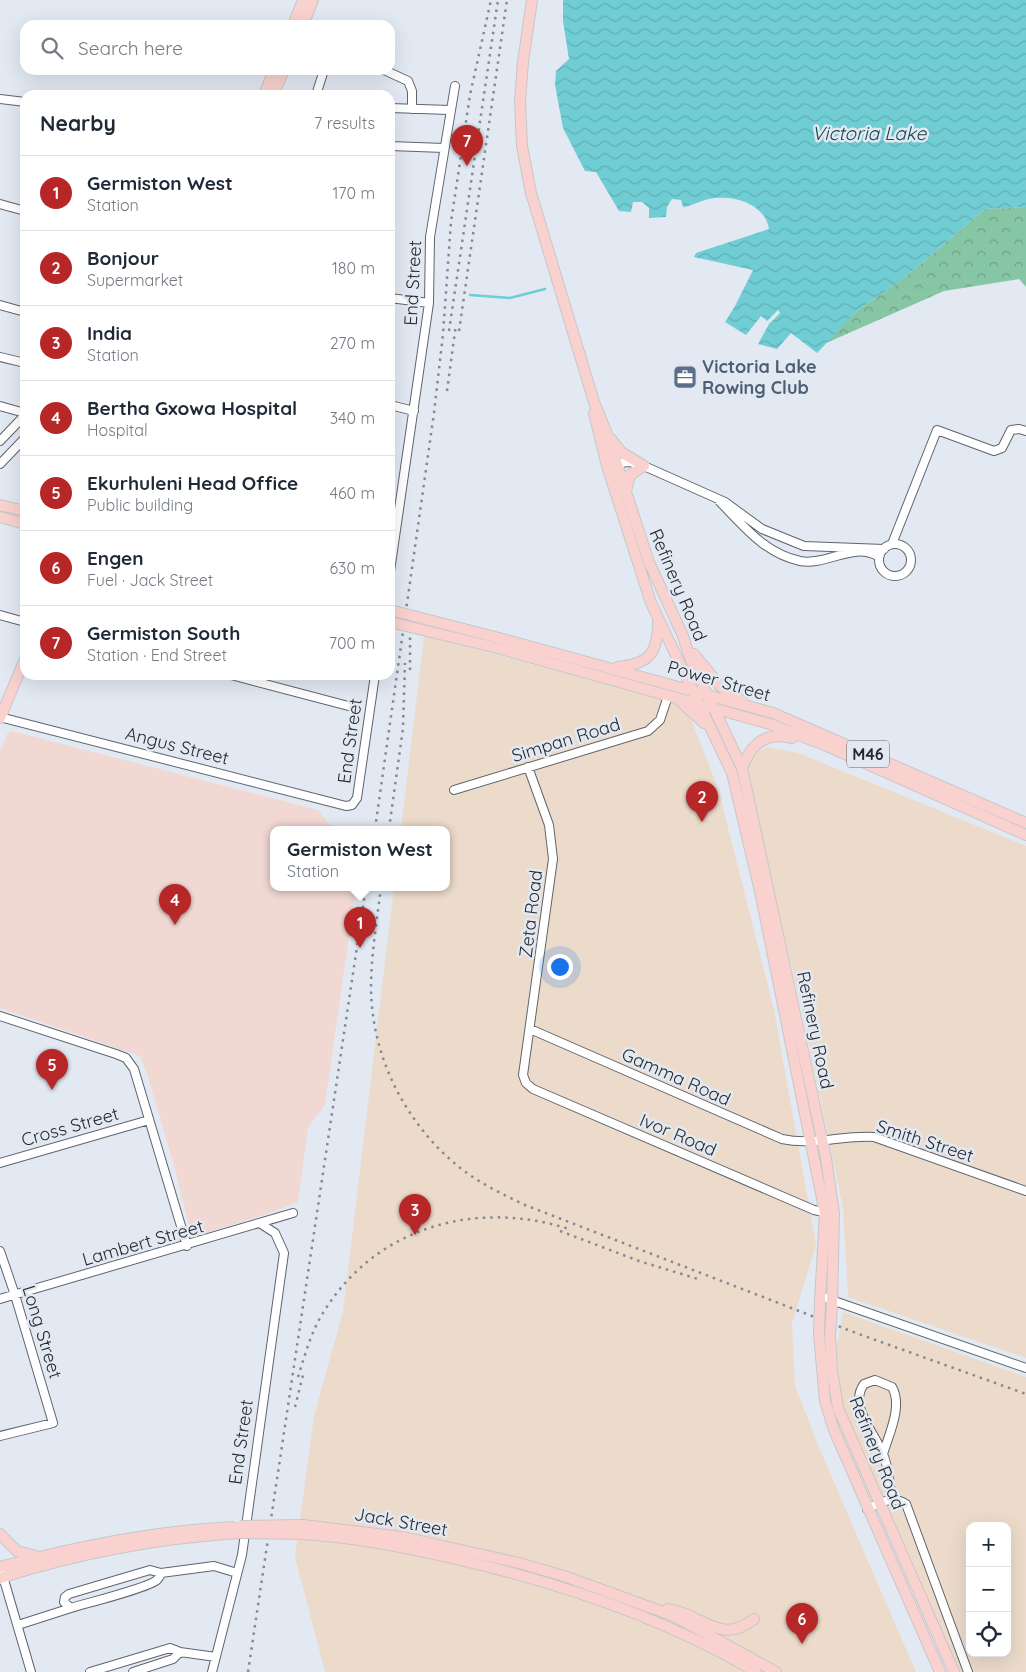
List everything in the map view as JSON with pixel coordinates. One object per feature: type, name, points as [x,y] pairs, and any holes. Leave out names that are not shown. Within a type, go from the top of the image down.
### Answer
[{"type":"main road","points":[[295,20],[303,0]]},
{"type":"main road","points":[[304,20],[313,0]]},
{"type":"main road","name":"Refinery Road","points":[[532,0],[523,62],[520,101],[522,146],[531,193],[594,402],[607,434],[611,465],[647,592],[732,773],[774,941]]},
{"type":"main road","points":[[266,90],[272,75]]},
{"type":"main road","points":[[275,90],[282,75]]},
{"type":"main road","name":"Refinery Road","points":[[594,402],[599,436],[626,497],[649,562],[683,636],[690,658],[742,768],[774,941],[817,1141],[830,1213],[832,1303],[825,1334],[825,1401],[834,1430],[867,1509],[940,1672]]},
{"type":"main road","points":[[607,434],[621,452],[644,466],[630,475],[626,497]]},
{"type":"main road","points":[[0,505],[20,511]]},
{"type":"main road","points":[[0,517],[20,523]]},
{"type":"main road","name":"Power Street","points":[[395,612],[672,697],[770,724],[1025,829]]},
{"type":"main road","points":[[612,668],[629,666],[649,657],[657,644],[658,618]]},
{"type":"main road","name":"Power Street","points":[[395,623],[612,668],[750,706],[831,738],[1025,829]]},
{"type":"main road","points":[[683,636],[709,675],[724,690],[750,706]]},
{"type":"main road","points":[[0,717],[20,671]]},
{"type":"main road","points":[[672,697],[699,717],[713,733]]},
{"type":"main road","points":[[742,768],[751,749],[768,736],[782,735],[827,746]]},
{"type":"main road","name":"Refinery Road","points":[[830,1213],[820,1298],[836,1399],[853,1445],[954,1672]]},
{"type":"main road","points":[[825,1401],[836,1399]]},
{"type":"main road","name":"Jack Street","points":[[1,1571],[103,1550],[240,1530]]},
{"type":"main road","name":"Jack Street","points":[[1,1571],[41,1556],[151,1534],[240,1530],[303,1530],[402,1536],[519,1563],[648,1606],[674,1616],[776,1672]]},
{"type":"main road","points":[[0,1534],[17,1551],[41,1556]]},
{"type":"main road","name":"Jack Street","points":[[358,1534],[515,1573],[577,1592],[669,1626],[756,1672]]},
{"type":"main road","points":[[648,1606],[684,1613],[724,1631],[740,1628],[754,1619]]},
{"type":"street","points":[[318,90],[322,75]]},
{"type":"street","points":[[395,75],[408,81],[412,91],[412,109]]},
{"type":"street","name":"End Street","points":[[395,537],[429,303],[430,237],[455,86]]},
{"type":"street","points":[[0,99],[20,101]]},
{"type":"street","points":[[395,108],[450,110]]},
{"type":"street","points":[[395,146],[444,148]]},
{"type":"street","points":[[0,204],[20,210]]},
{"type":"street","points":[[395,299],[429,303]]},
{"type":"street","points":[[0,305],[20,311]]},
{"type":"street","points":[[0,356],[20,362]]},
{"type":"street","points":[[395,405],[414,410]]},
{"type":"street","points":[[0,406],[20,412]]},
{"type":"street","points":[[0,441],[20,419]]},
{"type":"street","points":[[892,544],[895,532],[937,430],[994,451],[1002,448],[1011,430],[1019,429],[1026,431]]},
{"type":"street","points":[[0,464],[20,443]]},
{"type":"street","points":[[611,465],[629,462],[644,466],[725,502],[773,535],[813,548],[856,546],[884,548],[892,544],[903,546],[910,554],[910,565],[906,572],[898,576],[888,574],[880,567],[879,557],[884,548]]},
{"type":"street","points":[[715,497],[750,534],[767,547],[801,561],[812,561],[863,551],[879,557]]},
{"type":"street","points":[[767,547],[773,535]]},
{"type":"street","points":[[0,615],[20,621]]},
{"type":"street","points":[[250,680],[356,708]]},
{"type":"street","name":"End Street","points":[[346,806],[352,805],[357,798],[374,680]]},
{"type":"street","name":"Simpan Road","points":[[454,790],[648,731],[660,720],[672,697]]},
{"type":"street","name":"Angus Street","points":[[0,717],[346,806]]},
{"type":"street","name":"Zeta Road","points":[[524,1068],[553,859],[549,825],[528,767]]},
{"type":"street","points":[[0,1014],[126,1058],[134,1069],[187,1246]]},
{"type":"street","name":"Gamma Road","points":[[530,1029],[767,1133],[788,1140],[817,1141]]},
{"type":"street","name":"Ivor Road","points":[[524,1068],[524,1078],[533,1089],[830,1213]]},
{"type":"street","name":"Cross Street","points":[[0,1163],[149,1120]]},
{"type":"street","name":"Smith Street","points":[[817,1141],[859,1136],[874,1137],[1026,1191]]},
{"type":"street","name":"Lambert Street","points":[[0,1299],[187,1246],[293,1213]]},
{"type":"street","name":"End Street","points":[[212,1672],[242,1555],[284,1253],[275,1233],[261,1224]]},
{"type":"street","name":"Long Street","points":[[0,1251],[15,1295],[49,1421],[0,1436]]},
{"type":"street","points":[[820,1298],[1026,1368]]},
{"type":"street","points":[[883,1454],[895,1412],[896,1397],[892,1387],[875,1380],[864,1384],[859,1394],[858,1402],[875,1442],[883,1454],[892,1499]]},
{"type":"street","points":[[867,1509],[892,1499],[900,1500],[906,1504],[968,1672]]},
{"type":"street","points":[[71,1608],[64,1602],[65,1597],[69,1594],[150,1570],[161,1573],[214,1566],[237,1573]]},
{"type":"street","points":[[1,1571],[31,1672]]},
{"type":"street","points":[[18,1626],[146,1585],[157,1580],[161,1573]]},
{"type":"street","points":[[90,1672],[170,1648],[180,1652],[216,1657]]},
{"type":"street","points":[[133,1672],[173,1659],[180,1652]]},
{"type":"shaded area","points":[[424,636],[685,704],[718,788],[774,1010],[816,1245],[792,1323],[795,1386],[820,1450],[916,1672],[325,1672],[295,1557],[314,1416],[343,1311],[394,891],[450,891],[450,826],[401,826]]},
{"type":"shaded area","points":[[12,731],[318,810],[331,826],[270,826],[270,891],[355,891],[325,1105],[308,1128],[298,1202],[264,1215],[192,1237],[173,1162],[146,1070],[140,1056],[0,1008],[0,751],[7,734]]},
{"type":"shaded area","points":[[766,747],[798,753],[1026,846],[1026,1358],[848,1297],[843,1208],[801,1006],[749,790],[747,767],[754,755]]},
{"type":"shaded area","points":[[843,1312],[1026,1377],[1026,1672],[957,1672],[900,1535],[843,1415],[836,1350]]},
{"type":"green space","points":[[1026,207],[1026,287],[1019,279],[944,291],[824,344],[857,311],[904,278],[985,209]]},
{"type":"water","name":"Victoria Lake","points":[[563,0],[1026,0],[1026,207],[985,209],[904,278],[857,311],[817,353],[791,333],[777,349],[758,344],[769,324],[780,313],[778,310],[767,321],[761,316],[746,335],[725,322],[753,270],[694,257],[696,253],[769,229],[766,220],[761,213],[746,202],[728,198],[709,199],[683,207],[681,200],[672,199],[667,207],[666,217],[649,218],[649,208],[642,202],[633,202],[631,212],[619,211],[596,172],[585,171],[563,128],[555,85],[556,71],[569,59],[563,21]]},
{"type":"waterway","points":[[470,295],[510,298],[545,289]]},
{"type":"railway","points":[[375,826],[434,413],[443,334],[451,222],[470,95],[491,0]]},
{"type":"railway","points":[[449,331],[498,0]]},
{"type":"railway","points":[[459,331],[507,0]]},
{"type":"railway","points":[[447,391],[456,324]]},
{"type":"railway","points":[[410,630],[410,670]]},
{"type":"railway","points":[[389,826],[403,728],[405,663]]},
{"type":"railway","points":[[248,1672],[365,891]]},
{"type":"railway","points":[[380,891],[371,976],[373,1015],[378,1040],[385,1064],[408,1110],[423,1131],[459,1167],[483,1183],[525,1205],[856,1333],[1026,1394]]},
{"type":"railway","points":[[298,1377],[315,1328],[323,1313],[345,1283],[370,1259],[399,1241],[431,1228],[464,1220],[499,1217],[534,1220],[569,1229]]},
{"type":"railway","points":[[560,1231],[639,1261],[698,1279]]},
{"type":"railway","points":[[295,1407],[304,1371]]},
{"type":"place","name":"Germiston South","points":[[467,166]]},
{"type":"place","name":"Victoria Lake Rowing Club","points":[[685,377]]},
{"type":"place","name":"Bonjour","points":[[702,822]]},
{"type":"place","name":"Bertha Gxowa Hospital","points":[[175,925]]},
{"type":"place","name":"Germiston West","points":[[360,948]]},
{"type":"place","name":"Ekurhuleni Head Office","points":[[52,1090]]},
{"type":"place","name":"India","points":[[415,1235]]},
{"type":"place","name":"Engen","points":[[802,1644]]}]
